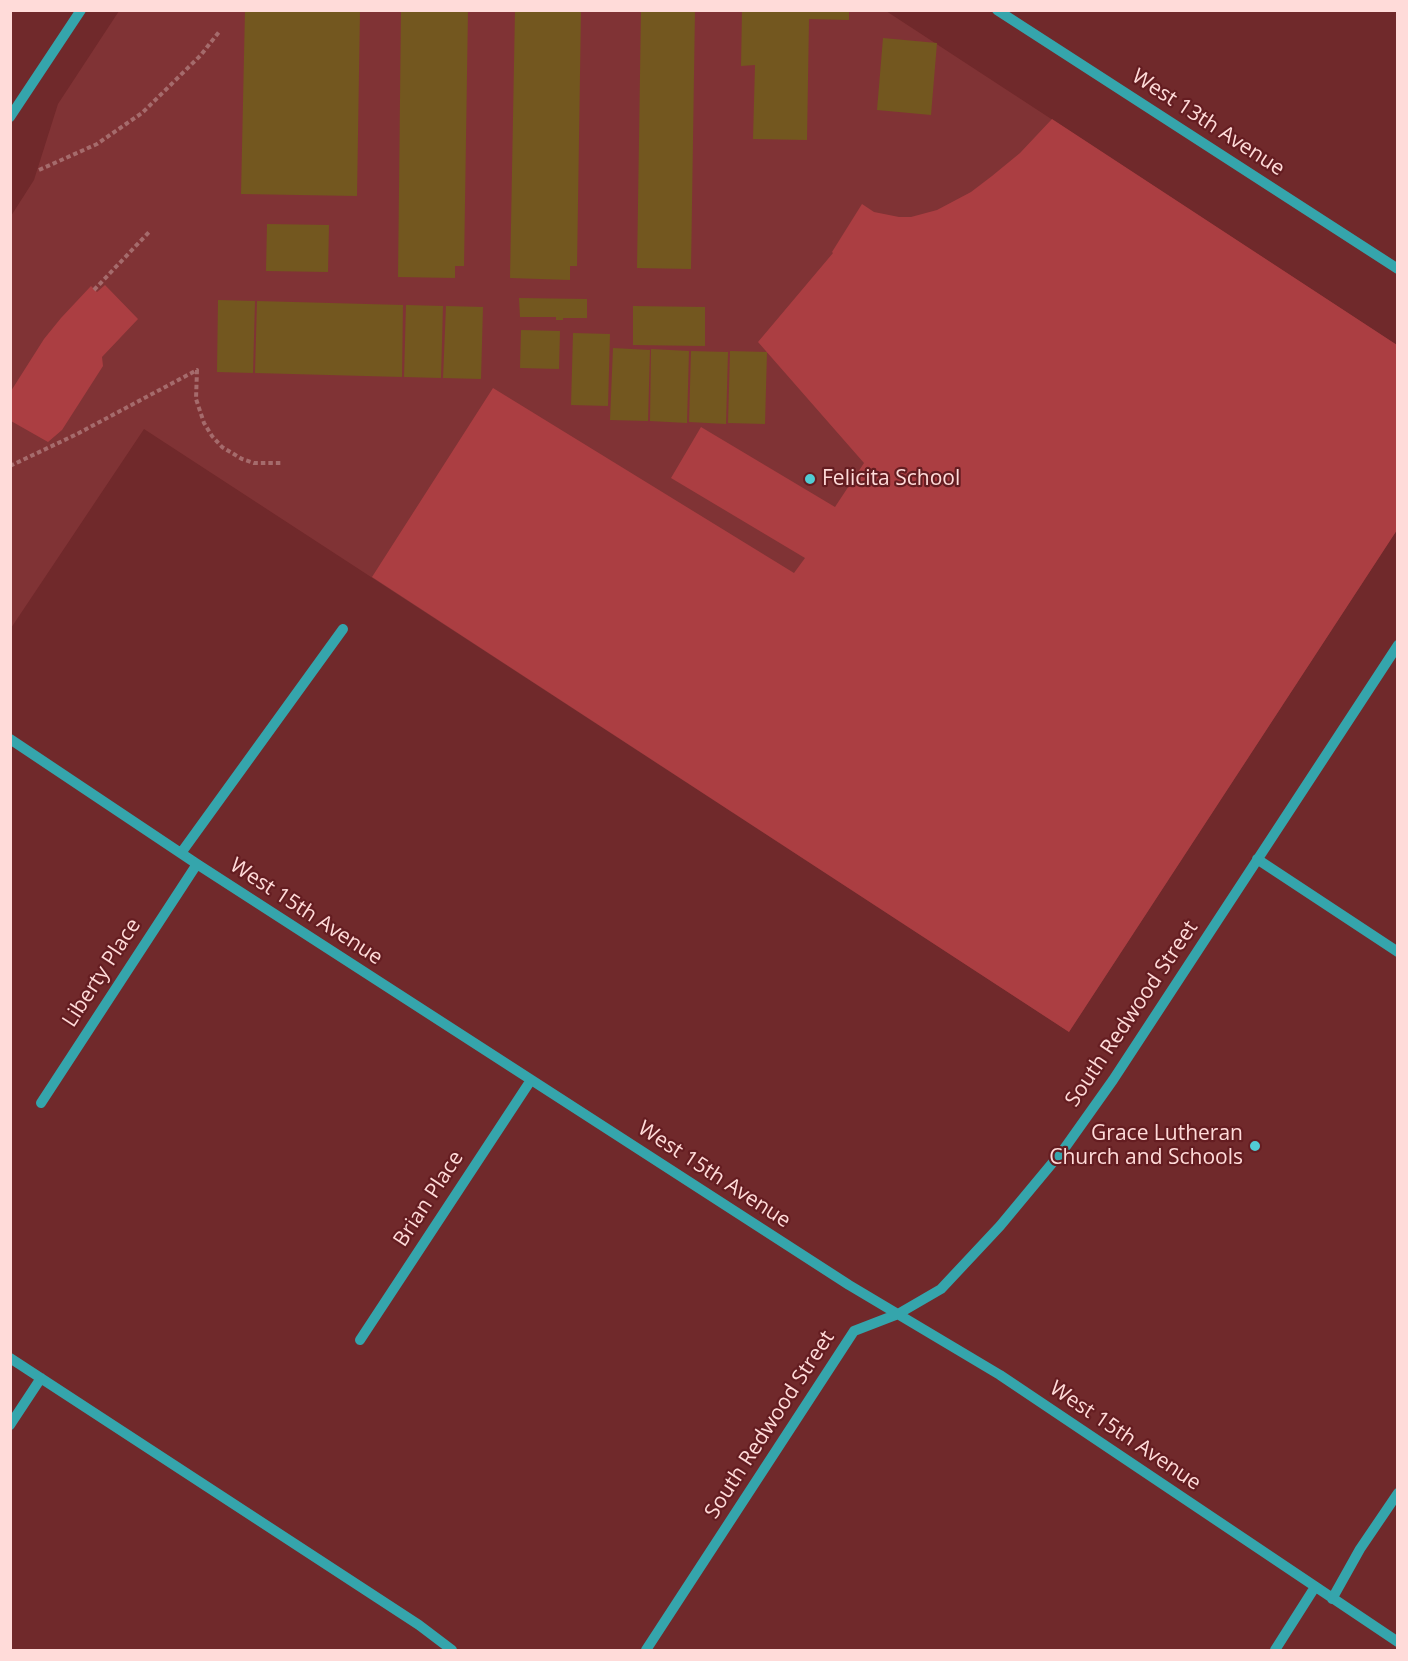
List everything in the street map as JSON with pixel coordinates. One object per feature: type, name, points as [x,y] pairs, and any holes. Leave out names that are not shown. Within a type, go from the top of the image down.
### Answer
[{"type":"street","points":[[10,117],[81,10]]},
{"type":"street","name":"West 13th Avenue","points":[[998,10],[1398,269]]},
{"type":"street","points":[[181,853],[343,629]]},
{"type":"street","name":"South Redwood Street","points":[[646,1650],[854,1331],[898,1314],[941,1289],[1000,1226],[1064,1149],[1113,1080],[1398,645]]},
{"type":"street","name":"West 15th Avenue","points":[[10,739],[197,864],[531,1080],[898,1314],[1000,1375],[1398,1642]]},
{"type":"street","points":[[1257,859],[1398,952]]},
{"type":"street","name":"Liberty Place","points":[[41,1103],[197,864]]},
{"type":"street","name":"Brian Place","points":[[360,1340],[531,1080]]},
{"type":"street","points":[[10,1358],[419,1625],[452,1650]]},
{"type":"street","points":[[10,1425],[41,1378]]},
{"type":"street","points":[[1332,1599],[1360,1550],[1398,1493]]},
{"type":"street","points":[[1275,1650],[1315,1587]]},
{"type":"path","points":[[39,170],[97,144],[142,113],[186,71],[219,32]]},
{"type":"path","points":[[94,290],[150,231]]},
{"type":"path","points":[[10,466],[77,434],[196,370],[195,399],[204,423],[217,441],[242,459],[254,463],[283,463]]},
{"type":"shaded area","name":"Felicita School","points":[[119,11],[886,11],[1397,345],[1397,530],[1069,1032],[144,429],[11,628],[11,216],[34,180],[58,104]]},
{"type":"shaded area","points":[[1052,119],[1397,345],[1397,530],[1069,1032],[372,577],[493,388],[794,573],[805,558],[671,478],[701,427],[835,507],[864,463],[758,342],[833,253],[862,204],[874,212],[899,217],[911,217],[937,210],[971,192],[992,176],[1020,153]]},
{"type":"shaded area","points":[[105,285],[138,319],[102,357],[103,366],[62,430],[48,442],[11,421],[11,391],[44,339],[61,318],[91,286],[97,292]]},
{"type":"building","points":[[245,10],[360,10],[357,196],[241,194]]},
{"type":"building","points":[[401,10],[468,10],[464,266],[455,266],[455,278],[398,277]]},
{"type":"building","points":[[515,10],[581,10],[577,266],[570,266],[570,280],[510,278]]},
{"type":"building","points":[[641,10],[695,10],[691,269],[637,268]]},
{"type":"building","points":[[742,10],[849,10],[849,20],[809,19],[807,140],[753,139],[755,65],[741,66]]},
{"type":"building","points":[[883,38],[937,43],[931,115],[877,110]]},
{"type":"building","points":[[267,224],[329,225],[328,272],[266,271]]},
{"type":"building","points":[[519,298],[587,299],[587,318],[556,320],[556,317],[520,317]]},
{"type":"building","points":[[218,300],[255,301],[253,373],[217,372]]},
{"type":"building","points":[[257,301],[403,305],[402,377],[255,373]]},
{"type":"building","points":[[406,305],[443,306],[441,378],[404,377]]},
{"type":"building","points":[[446,306],[483,307],[481,379],[443,378]]},
{"type":"building","points":[[633,306],[705,307],[705,346],[633,345]]},
{"type":"building","points":[[521,330],[560,331],[559,369],[520,368]]},
{"type":"building","points":[[573,333],[610,334],[608,406],[571,405]]},
{"type":"building","points":[[613,348],[650,350],[648,421],[610,420]]},
{"type":"building","points":[[651,349],[689,351],[687,423],[650,421]]},
{"type":"building","points":[[691,351],[728,352],[726,424],[689,422]]},
{"type":"building","points":[[730,351],[767,352],[765,424],[728,423]]},
{"type":"place","name":"Felicita School","points":[[810,479]]},
{"type":"place","name":"Grace Lutheran Church and Schools","points":[[1255,1146]]}]
